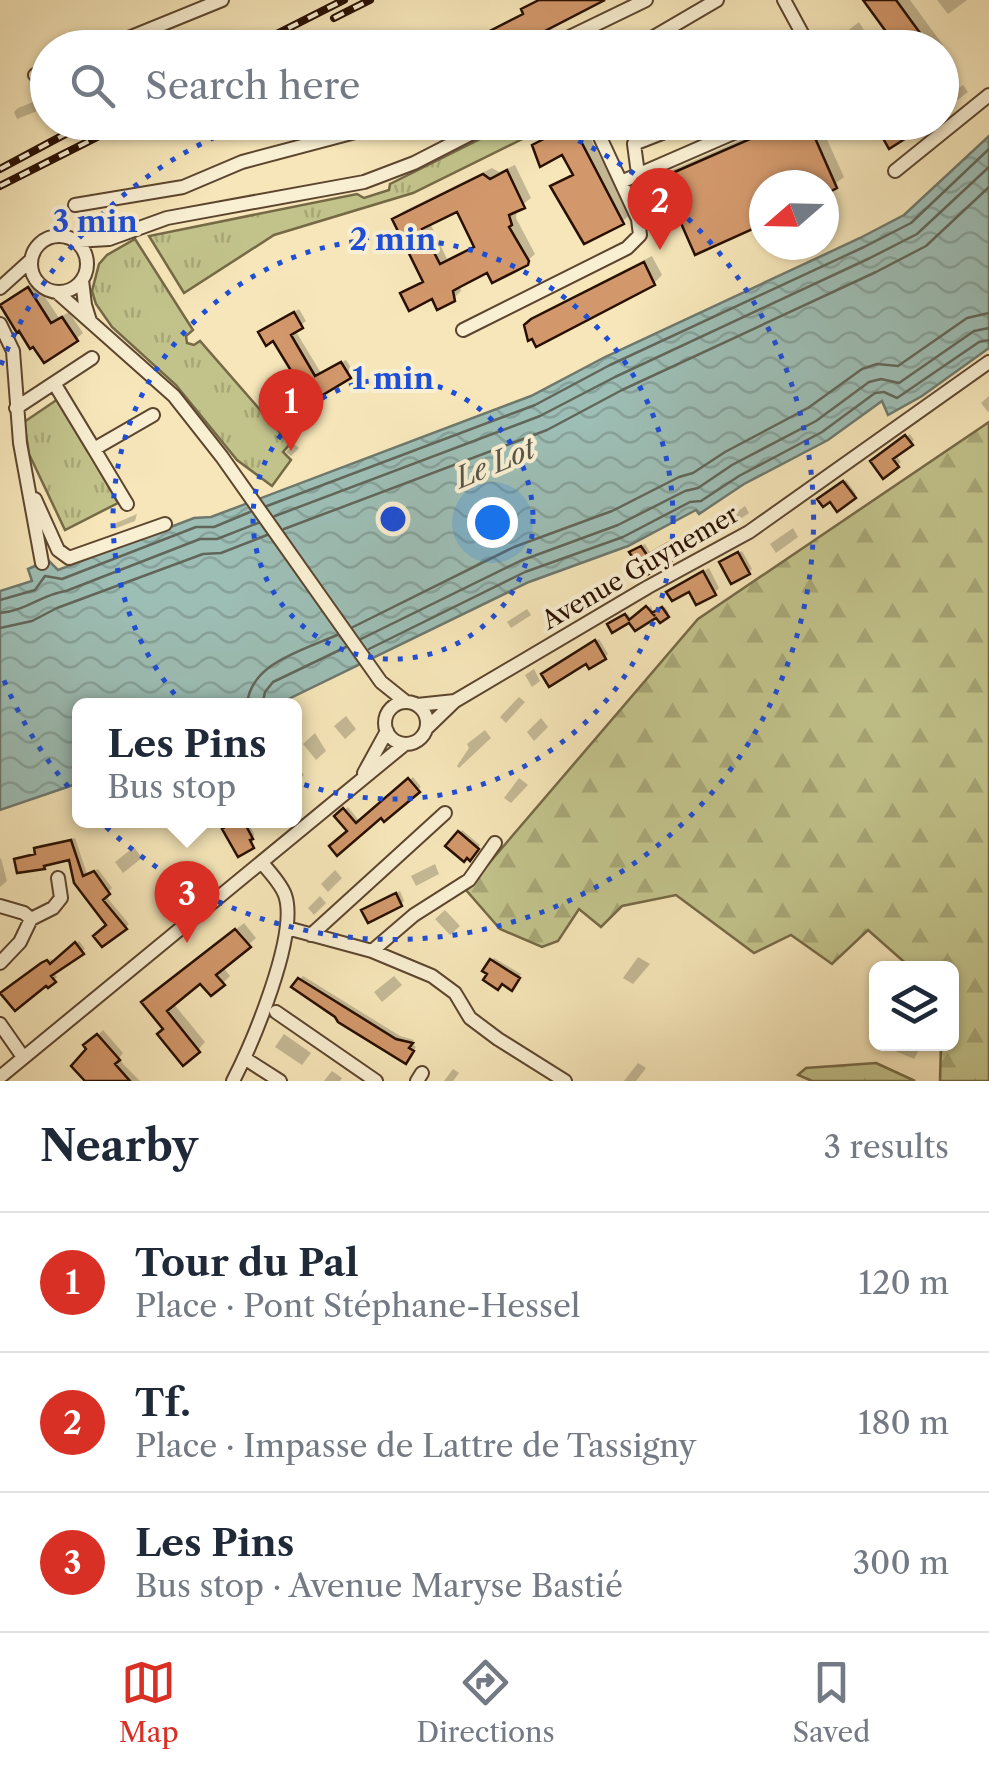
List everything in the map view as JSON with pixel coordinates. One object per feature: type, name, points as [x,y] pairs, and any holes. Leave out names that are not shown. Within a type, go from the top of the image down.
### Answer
[{"type":"street","points":[[148,30],[222,0]]},
{"type":"street","points":[[584,30],[646,0]]},
{"type":"street","points":[[665,30],[716,0]]},
{"type":"street","points":[[784,0],[800,30]]},
{"type":"street","points":[[959,119],[989,94]]},
{"type":"street","points":[[75,205],[183,187],[242,162],[324,140]]},
{"type":"street","points":[[0,288],[31,260],[44,240],[62,236],[75,241],[109,238],[167,218],[364,182],[459,140]]},
{"type":"street","points":[[463,330],[634,242],[641,229],[601,140]]},
{"type":"street","points":[[638,174],[634,144],[644,140]]},
{"type":"street","points":[[621,182],[717,140]]},
{"type":"street","points":[[895,171],[933,140]]},
{"type":"street","points":[[91,323],[84,305],[82,280],[87,262],[109,238]]},
{"type":"street","points":[[75,241],[87,262]]},
{"type":"street","points":[[31,260],[34,280]]},
{"type":"street","points":[[12,277],[34,280],[58,293],[75,288],[82,280]]},
{"type":"street","points":[[58,293],[174,396],[233,472],[381,682],[393,706],[412,703],[426,715],[426,729]]},
{"type":"street","points":[[0,324],[14,351],[16,408],[42,563]]},
{"type":"street","points":[[16,408],[92,358]]},
{"type":"street","name":"Avenue Guynemer","points":[[0,1077],[362,777],[406,744],[416,741],[455,701],[749,532],[989,362]]},
{"type":"street","points":[[54,383],[127,504]]},
{"type":"street","points":[[94,449],[152,415]]},
{"type":"street","points":[[25,474],[58,550],[69,558],[165,524]]},
{"type":"street","points":[[362,777],[386,731],[389,700]]},
{"type":"street","name":"Avenue Guynemer","points":[[412,703],[455,701]]},
{"type":"street","points":[[386,731],[394,740],[406,744]]},
{"type":"street","points":[[311,935],[445,813]]},
{"type":"street","points":[[372,951],[414,916],[470,880],[496,844]]},
{"type":"street","points":[[233,1081],[266,1002],[287,928],[284,893],[262,863]]},
{"type":"street","points":[[0,963],[20,942],[30,920],[53,908],[61,898],[58,878]]},
{"type":"street","points":[[0,906],[24,913],[30,920]]},
{"type":"street","points":[[287,928],[372,951],[444,983],[456,994],[470,1018],[565,1081]]},
{"type":"street","points":[[276,1012],[376,1081]]},
{"type":"street","points":[[0,1024],[22,1058]]},
{"type":"street","points":[[244,1058],[280,1081]]},
{"type":"green space","points":[[478,140],[521,140],[413,193],[274,235],[184,293],[149,236],[357,194],[364,198],[389,190],[390,184]]},
{"type":"green space","points":[[135,239],[193,330],[186,336],[187,343],[194,345],[200,341],[290,444],[283,452],[291,460],[272,486],[237,460],[176,385],[112,327],[96,304],[92,291],[99,264]]},
{"type":"green space","points":[[58,399],[118,503],[65,530],[29,454],[24,422]]},
{"type":"green space","points":[[989,422],[989,1081],[940,1081],[941,1051],[959,1051],[959,961],[903,961],[868,930],[832,964],[791,935],[754,953],[676,895],[622,906],[601,927],[579,909],[558,941],[542,947],[500,929],[466,890],[698,619]]},
{"type":"green space","points":[[876,1063],[915,1081],[812,1081],[798,1075],[806,1068]]},
{"type":"water","name":"Le Lot","points":[[989,136],[989,348],[922,396],[888,415],[882,401],[828,440],[744,484],[699,514],[696,510],[628,546],[529,582],[290,698],[72,698],[72,785],[0,810],[0,591],[32,581],[28,569],[48,560],[58,570],[194,518],[211,517],[531,396],[813,260],[839,260],[839,248],[904,215]]},
{"type":"building","points":[[539,0],[605,0],[547,30],[492,30],[523,14],[521,9]]},
{"type":"building","points":[[863,0],[896,0],[918,30],[885,30]]},
{"type":"building","points":[[542,140],[580,140],[624,224],[584,244],[550,186],[573,175],[562,155],[540,167],[532,145]]},
{"type":"building","points":[[748,140],[816,140],[829,170],[749,170],[749,231],[695,255],[661,178]]},
{"type":"building","points":[[884,140],[903,140],[889,149]]},
{"type":"building","points":[[507,170],[525,208],[509,215],[509,227],[528,265],[492,283],[487,273],[453,291],[455,301],[437,310],[432,299],[409,311],[400,293],[423,282],[392,219],[483,174],[490,179]],"holes":[[[457,212],[474,247],[440,264],[422,229]]]},
{"type":"building","points":[[644,262],[655,285],[536,347],[532,339],[528,341],[524,325],[531,319]]},
{"type":"building","points":[[28,287],[51,323],[62,317],[78,341],[44,363],[17,333],[0,305]]},
{"type":"building","points":[[294,312],[303,328],[291,335],[315,376],[341,362],[351,378],[301,408],[291,392],[301,387],[273,341],[266,346],[258,332]]},
{"type":"building","points":[[905,435],[913,445],[893,459],[899,467],[883,479],[870,461]]},
{"type":"building","points":[[843,481],[856,498],[837,512],[830,502],[823,507],[817,499]]},
{"type":"building","points":[[675,539],[682,555],[645,576],[629,552],[641,546],[647,555]]},
{"type":"building","points":[[738,552],[750,574],[731,584],[719,562]]},
{"type":"building","points":[[703,571],[716,595],[696,605],[689,592],[672,601],[666,592]]},
{"type":"building","points":[[646,606],[652,613],[662,607],[669,617],[660,623],[656,618],[635,631],[629,623],[612,633],[607,624],[625,614],[629,620]]},
{"type":"building","points":[[595,640],[606,659],[589,669],[586,664],[549,687],[541,674]]},
{"type":"building","points":[[408,778],[420,792],[384,822],[381,818],[337,856],[329,846],[347,831],[334,816],[343,808],[356,823]]},
{"type":"building","points":[[247,828],[254,848],[238,857],[222,829]]},
{"type":"building","points":[[458,831],[479,849],[470,861],[467,858],[464,862],[445,846]]},
{"type":"building","points":[[71,840],[83,876],[94,871],[110,894],[103,900],[127,929],[102,947],[93,936],[106,925],[74,883],[69,860],[17,873],[14,859],[35,854],[34,848]]},
{"type":"building","points":[[396,893],[402,906],[368,923],[361,910]]},
{"type":"building","points":[[235,929],[251,947],[216,975],[225,985],[211,996],[200,984],[167,1011],[200,1052],[183,1066],[157,1034],[163,1029],[141,1002]]},
{"type":"building","points":[[75,942],[84,954],[51,976],[56,982],[15,1011],[0,993],[41,963],[47,960],[50,964]]},
{"type":"building","points":[[490,959],[520,978],[512,991],[502,984],[498,990],[483,980],[487,974],[482,971]]},
{"type":"building","points":[[298,978],[396,1039],[413,1043],[409,1048],[414,1051],[406,1064],[291,987]]},
{"type":"building","points":[[97,1034],[120,1060],[115,1064],[130,1081],[85,1081],[71,1066],[86,1049],[83,1045]]},
{"type":"railway","points":[[285,30],[344,0]]},
{"type":"railway","points":[[334,18],[370,0]]},
{"type":"railway","points":[[0,169],[54,140]]},
{"type":"railway","points":[[0,186],[91,140]]},
{"type":"place","name":"Tf.","points":[[660,250]]},
{"type":"place","name":"Tour du Pal","points":[[291,451]]},
{"type":"place","name":"Les Pins","points":[[187,943]]}]
